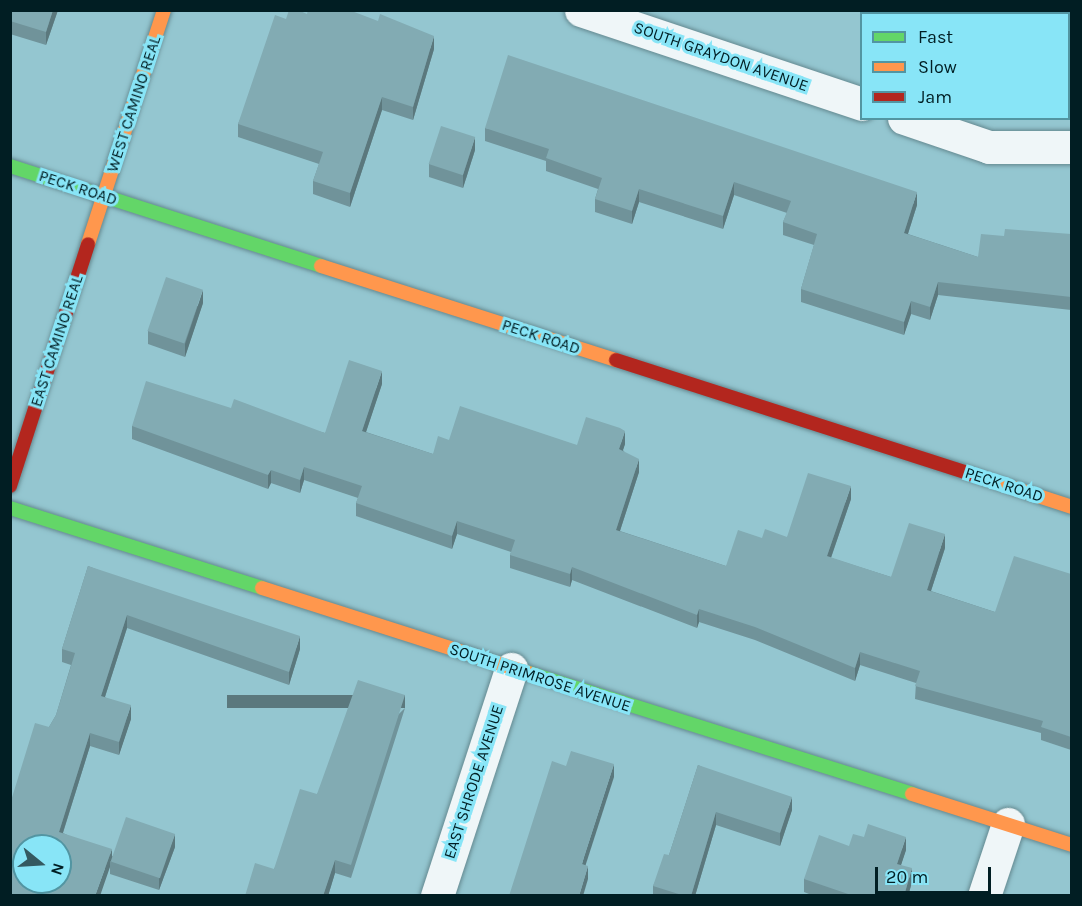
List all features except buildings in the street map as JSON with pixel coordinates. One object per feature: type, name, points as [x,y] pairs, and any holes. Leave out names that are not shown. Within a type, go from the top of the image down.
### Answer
[{"type":"street","name":"WEST CAMINO REAL","points":[[104,197],[164,10]]},
{"type":"street","name":"SOUTH GRAYDON AVENUE","points":[[581,10],[860,104]]},
{"type":"street","points":[[910,120],[989,147],[1071,147]]},
{"type":"street","name":"PECK ROAD","points":[[10,166],[1071,507]]},
{"type":"street","name":"EAST CAMINO REAL","points":[[10,486],[104,197]]},
{"type":"street","name":"SOUTH PRIMROSE AVENUE","points":[[10,508],[1071,845]]},
{"type":"street","name":"EAST SHRODE AVENUE","points":[[437,896],[511,669]]},
{"type":"street","points":[[984,896],[1008,824]]},
{"type":"traffic: fast","points":[[10,166],[321,266]]},
{"type":"traffic: fast","points":[[10,508],[262,588]]},
{"type":"traffic: fast","points":[[529,673],[912,794]]},
{"type":"traffic: slow","points":[[88,244],[164,10]]},
{"type":"traffic: slow","points":[[321,266],[616,360]]},
{"type":"traffic: slow","points":[[986,479],[1072,507]]},
{"type":"traffic: slow","points":[[262,588],[529,673]]},
{"type":"traffic: slow","points":[[912,794],[1072,845]]},
{"type":"traffic: jam","points":[[10,486],[88,244]]},
{"type":"traffic: jam","points":[[616,360],[986,479]]}]
